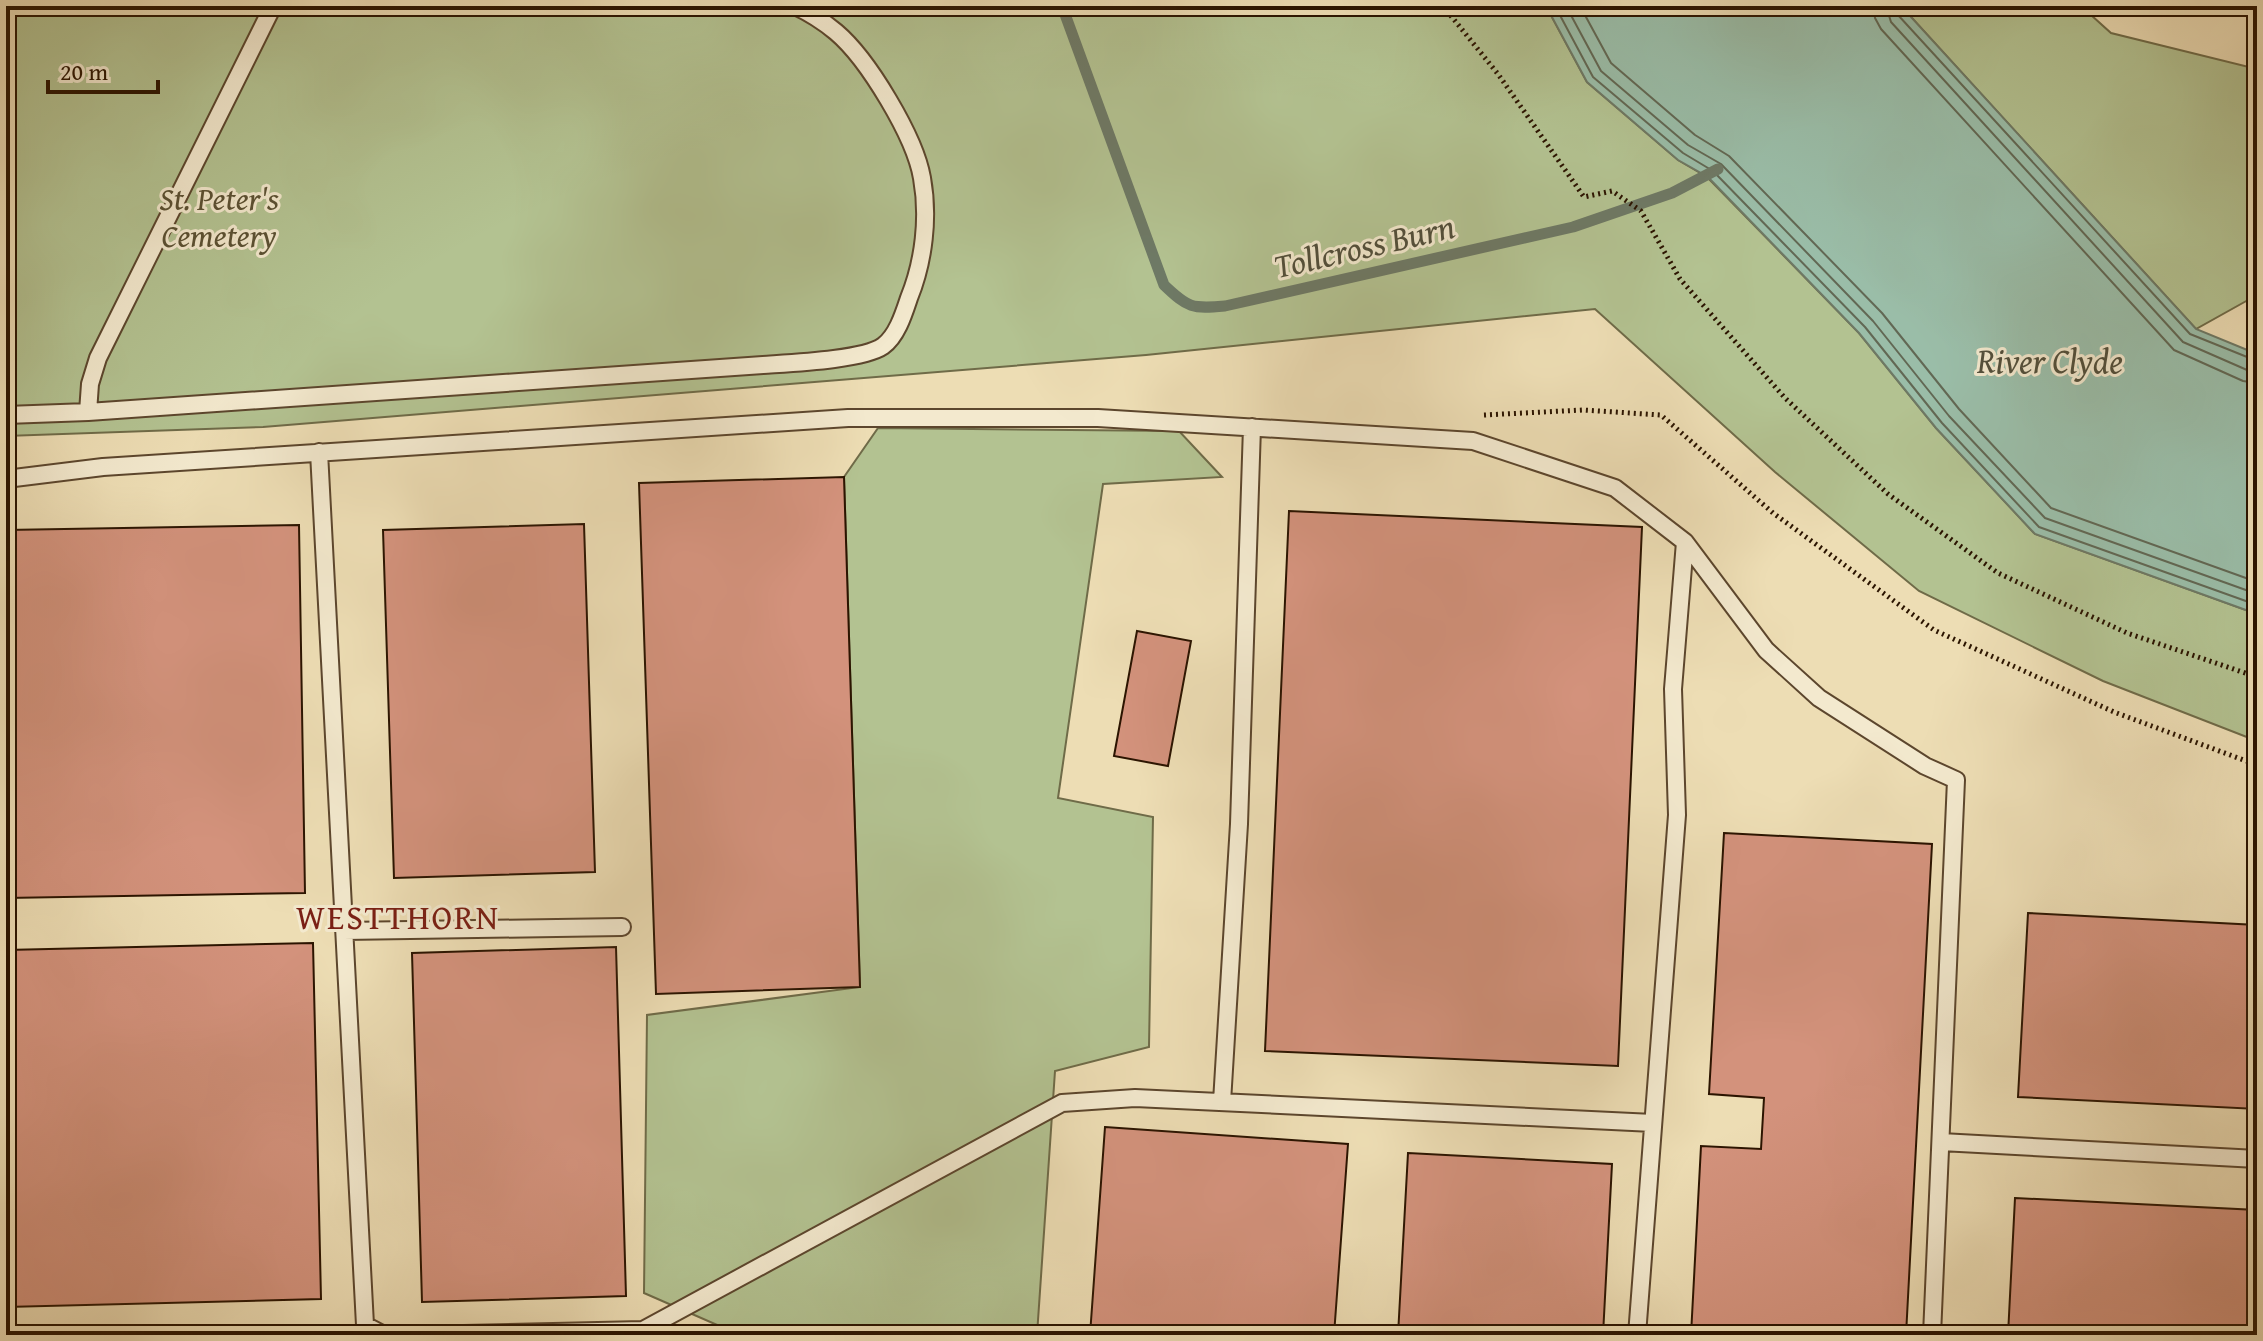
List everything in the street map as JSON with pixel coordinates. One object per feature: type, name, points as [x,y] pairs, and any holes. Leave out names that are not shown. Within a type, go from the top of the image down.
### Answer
[{"type":"lane","points":[[88,412],[90,384],[98,358],[273,6]]},
{"type":"lane","points":[[6,415],[88,412],[763,365],[854,355],[881,347],[890,340],[903,315],[918,272],[925,228],[922,175],[900,121],[855,51],[836,32],[795,6]]},
{"type":"lane","points":[[6,479],[103,467],[848,418],[1098,418],[1473,441],[1615,488],[1685,542],[1766,650],[1819,698],[1925,766],[1956,780],[1932,1335]]},
{"type":"lane","points":[[1222,1102],[1239,824],[1252,427]]},
{"type":"lane","points":[[319,452],[365,1325],[374,1333]]},
{"type":"lane","points":[[1637,1335],[1677,815],[1673,689],[1685,542]]},
{"type":"lane","points":[[344,931],[622,927]]},
{"type":"lane","points":[[416,1335],[643,1330],[1062,1103],[1135,1098],[1653,1123]]},
{"type":"lane","points":[[1941,1142],[2257,1159]]},
{"type":"path","points":[[1443,6],[1498,74],[1584,197],[1612,191],[1641,211],[1680,279],[1785,398],[1888,494],[1998,573],[2127,633],[2257,677]]},
{"type":"path","points":[[1473,441],[1482,415],[1583,410],[1661,415],[1773,513],[1934,630],[2114,712],[2257,765]]},
{"type":"green space","name":"St. Peter's Cemetery","points":[[6,6],[1546,6],[1587,82],[1678,160],[1707,177],[1859,333],[1936,428],[2035,534],[2257,614],[2257,741],[2103,681],[1919,591],[1775,472],[1595,309],[1146,355],[263,427],[6,436]]},
{"type":"green space","points":[[1901,6],[2081,6],[2111,33],[2257,69],[2257,295],[2196,329]]},
{"type":"green space","points":[[878,428],[1179,431],[1222,477],[1103,484],[1058,798],[1153,817],[1149,1047],[1055,1071],[1037,1335],[740,1335],[644,1293],[647,1015],[860,987],[844,477]]},
{"type":"water","name":"River Clyde","points":[[1546,6],[1901,6],[2196,329],[2257,354],[2257,614],[2035,534],[1936,428],[1859,333],[1708,177],[1678,160],[1587,82]]},
{"type":"building","points":[[844,477],[860,987],[656,994],[639,483]]},
{"type":"building","points":[[1289,511],[1642,527],[1618,1066],[1265,1051]]},
{"type":"building","points":[[584,524],[595,872],[394,878],[383,530]]},
{"type":"building","points":[[299,525],[305,893],[6,898],[6,530]]},
{"type":"building","points":[[1137,631],[1191,641],[1168,766],[1114,756]]},
{"type":"building","points":[[1724,833],[1932,844],[1906,1335],[1691,1335],[1701,1146],[1761,1149],[1764,1098],[1709,1094]]},
{"type":"building","points":[[2028,913],[2257,925],[2257,1109],[2018,1097]]},
{"type":"building","points":[[313,943],[321,1299],[6,1307],[6,950]]},
{"type":"building","points":[[616,947],[626,1296],[422,1302],[412,953]]},
{"type":"building","points":[[1105,1127],[1348,1144],[1334,1335],[1090,1335]]},
{"type":"building","points":[[1408,1153],[1612,1164],[1603,1335],[1398,1335]]},
{"type":"building","points":[[2015,1198],[2257,1210],[2257,1335],[2008,1335]]},
{"type":"waterway","name":"Tollcross Burn","points":[[1062,6],[1164,285],[1191,305],[1225,306],[1573,227],[1672,193],[1718,169]]},
{"type":"district","name":"WESTTHORN","points":[[398,917]]}]
